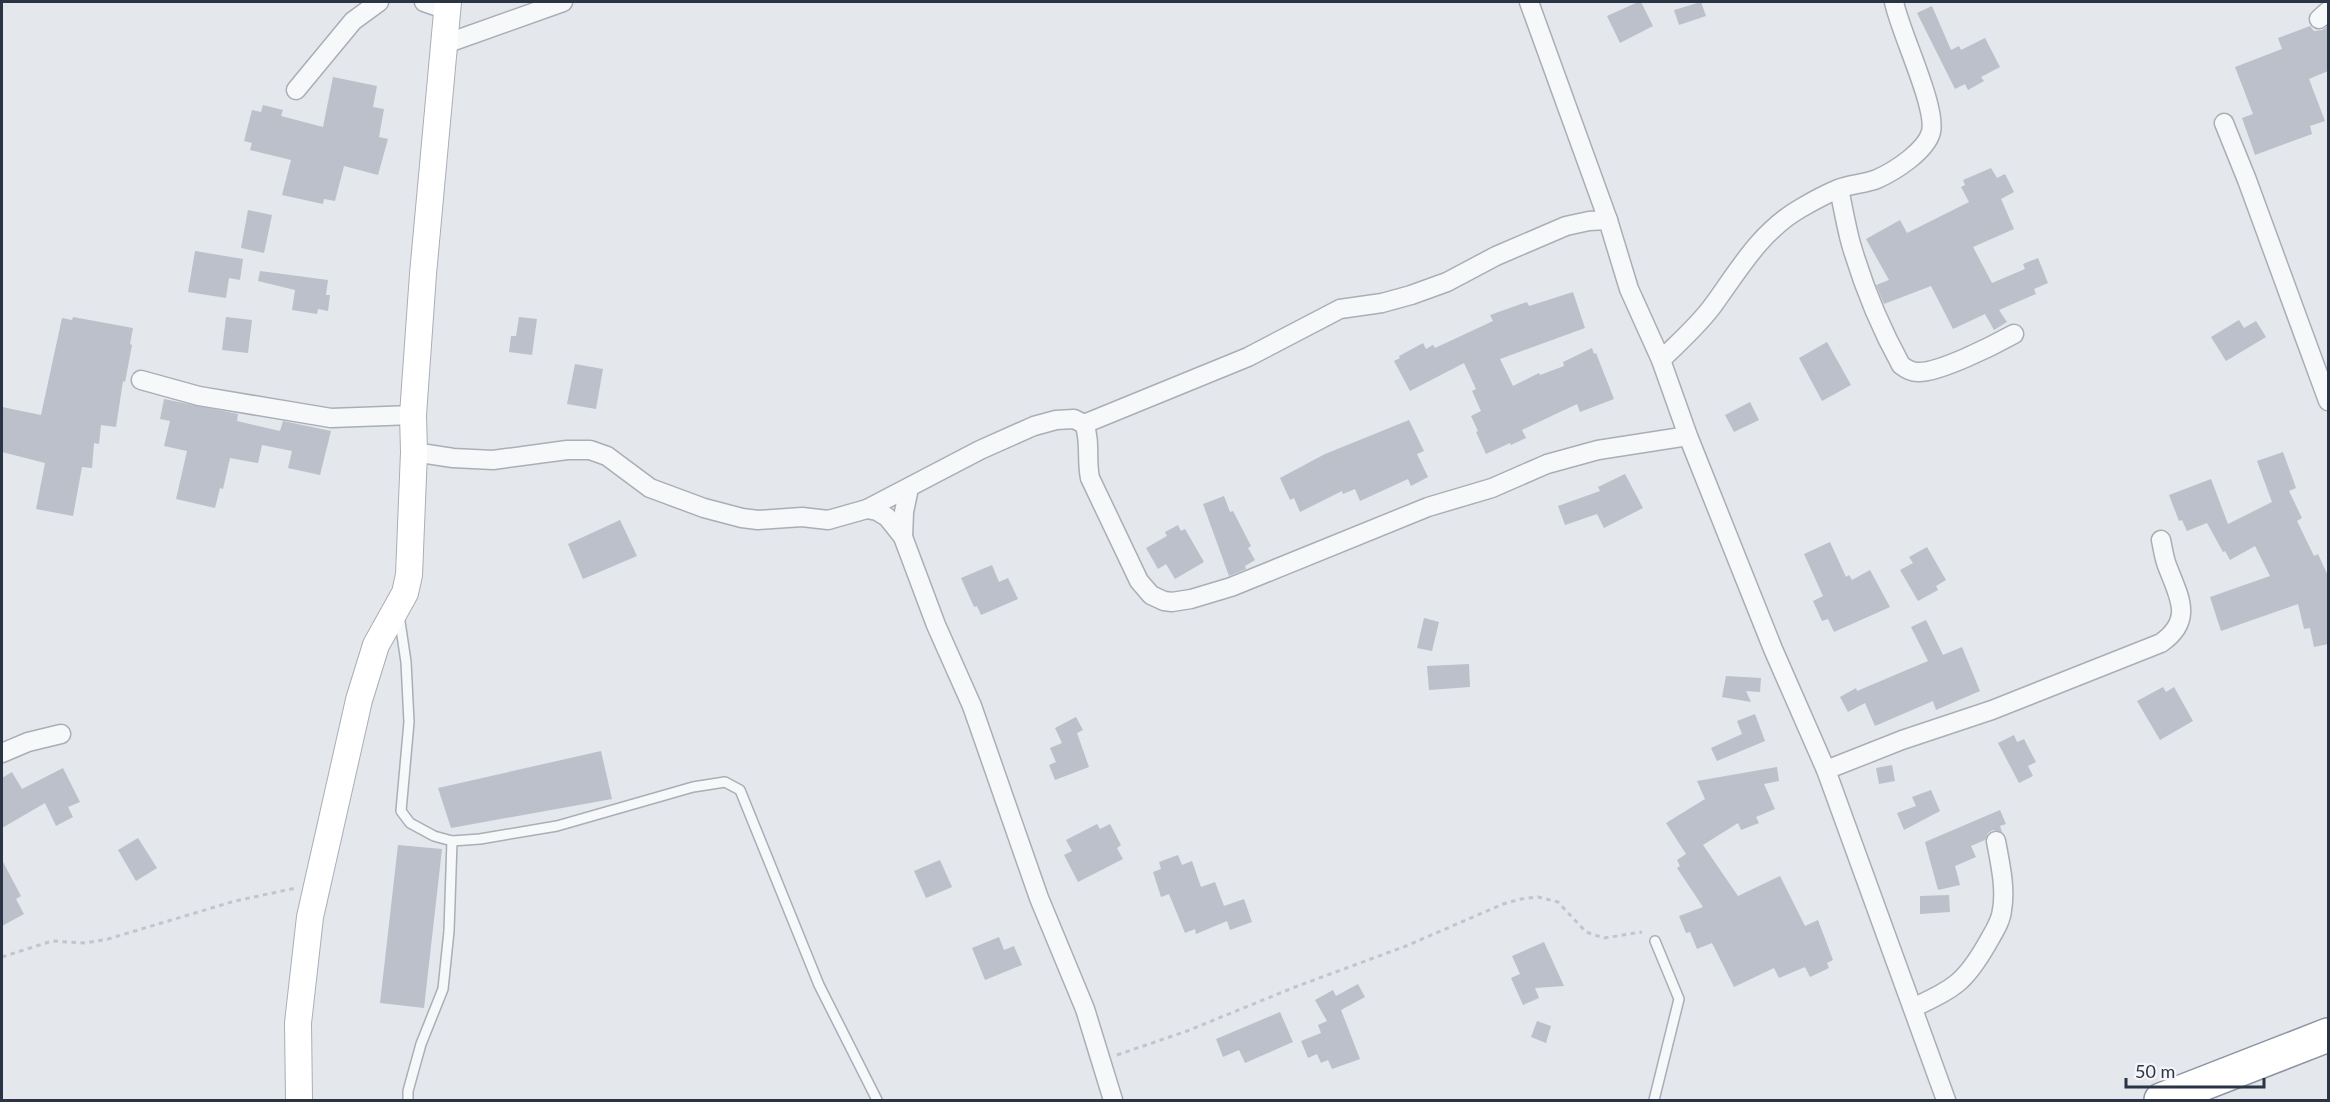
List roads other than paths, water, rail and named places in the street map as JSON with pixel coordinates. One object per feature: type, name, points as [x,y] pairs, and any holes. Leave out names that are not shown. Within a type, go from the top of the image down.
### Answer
[{"type":"highway","points":[[2161,1101],[2328,1035]]},
{"type":"main road","points":[[299,1101],[298,1023],[310,917],[366,678],[376,645],[405,593],[409,575],[414,452],[413,415],[433,156],[445,44],[440,4]]},
{"type":"street","points":[[296,90],[353,21],[379,2]]},
{"type":"street","points":[[445,44],[563,2]]},
{"type":"street","points":[[1529,2],[1608,220],[1629,289],[1661,360],[1688,436],[1773,650],[1826,770],[1946,1101]]},
{"type":"street","points":[[1661,360],[1701,319],[1752,250],[1777,223],[1802,207],[1839,189],[1876,179],[1905,163],[1920,149],[1931,132],[1930,109],[1893,2]]},
{"type":"street","points":[[2223,123],[2247,180],[2328,401]]},
{"type":"street","points":[[1839,189],[1850,242],[1861,274],[1877,316],[1901,365],[1908,370],[1926,371],[1958,360],[2014,334]]},
{"type":"street","points":[[1084,424],[1248,357],[1340,309],[1382,303],[1411,295],[1447,282],[1496,256],[1566,226],[1608,220]]},
{"type":"street","points":[[141,381],[199,396],[331,418],[413,415]]},
{"type":"street","points":[[414,452],[453,458],[493,460],[567,450],[591,450],[607,456],[650,488],[704,508],[758,520],[802,517],[828,520],[867,509],[980,450],[1034,426],[1056,420],[1074,419],[1084,424],[1087,432],[1087,466],[1090,478],[1138,581],[1150,596],[1172,602],[1231,587],[1428,507],[1492,488],[1547,464],[1598,450],[1688,436]]},
{"type":"street","points":[[903,537],[903,512],[909,488]]},
{"type":"street","points":[[867,509],[877,511],[887,517],[903,537],[936,625],[972,706],[1039,898],[1085,1009],[1113,1101]]},
{"type":"street","points":[[1826,770],[1992,710],[2162,643],[2174,634],[2180,619],[2181,600],[2167,566],[2161,540]]},
{"type":"street","points":[[2,753],[28,742],[61,734]]},
{"type":"street","points":[[1913,1008],[1938,996],[1967,977],[1996,928],[2002,912],[2003,895],[1996,842]]},
{"type":"lane","points":[[398,606],[406,662],[409,722],[401,811],[410,823],[434,836],[452,841],[480,839],[557,826],[693,787],[726,782],[740,790],[819,985],[877,1101]]},
{"type":"lane","points":[[408,1101],[408,1091],[421,1044],[443,989],[449,930],[452,841]]},
{"type":"lane","points":[[1654,1101],[1679,999],[1655,941]]}]
